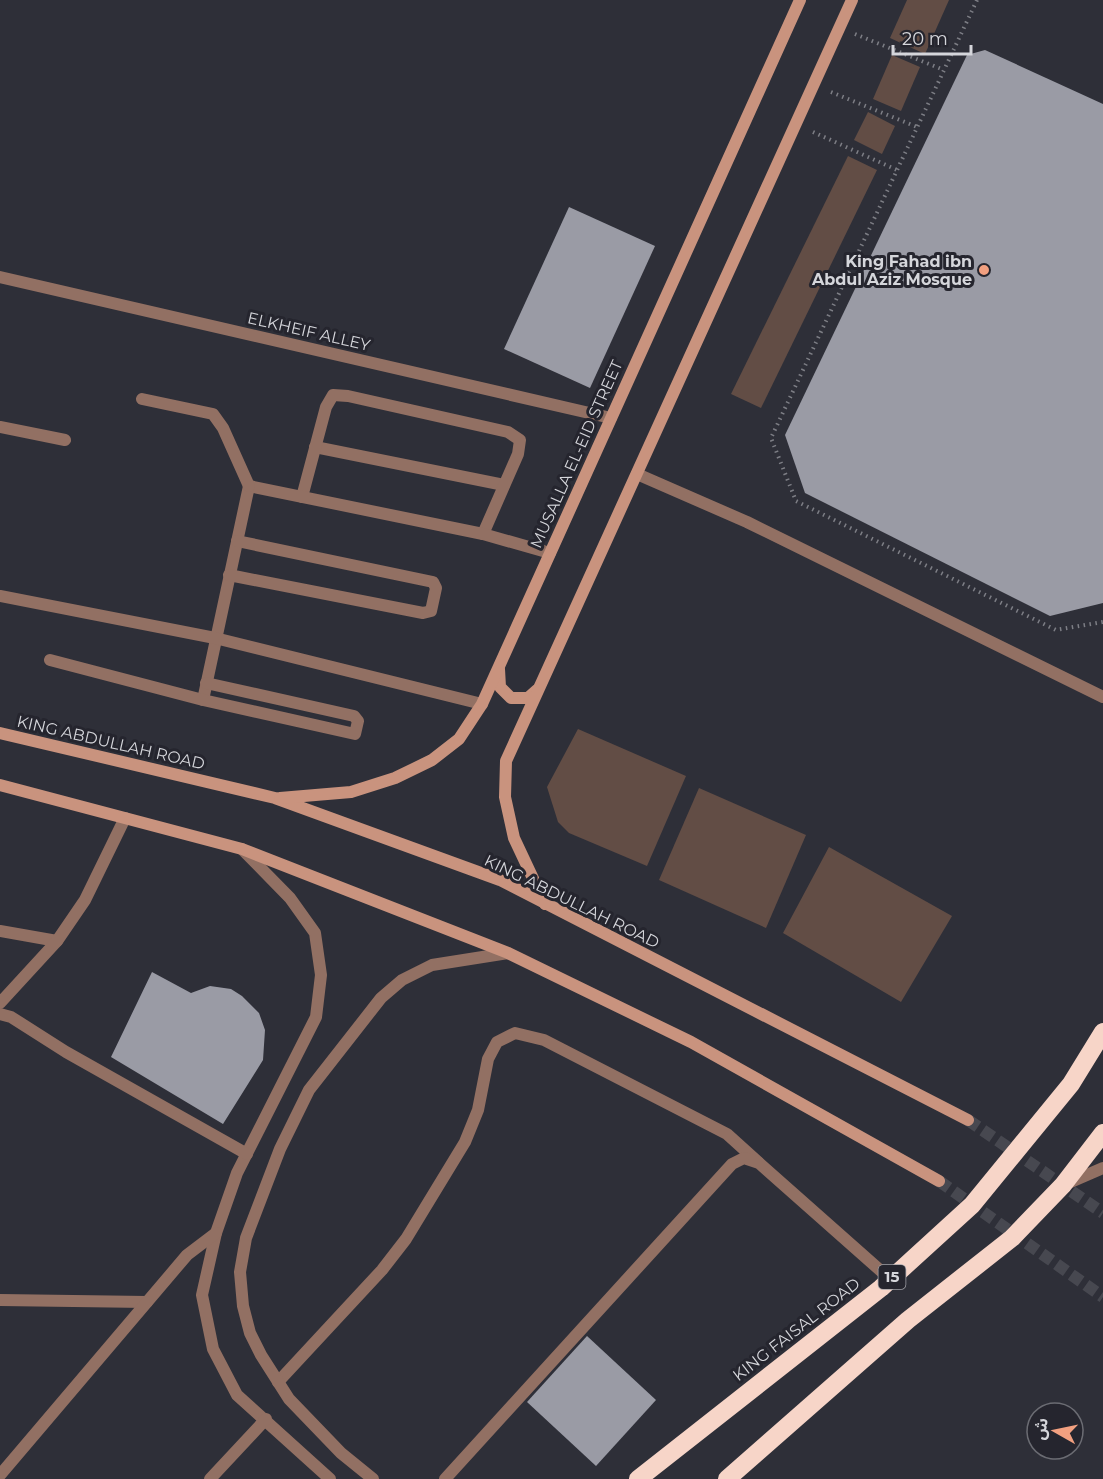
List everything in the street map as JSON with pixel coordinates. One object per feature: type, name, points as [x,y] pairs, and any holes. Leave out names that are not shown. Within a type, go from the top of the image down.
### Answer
[{"type":"highway","name":"KING FAISAL ROAD","points":[[638,1479],[891,1279],[972,1205],[1071,1084],[1103,1032]]},
{"type":"highway","points":[[727,1479],[908,1320],[1011,1238],[1063,1185],[1103,1133]]},
{"type":"street","name":"MUSALLA EL-EID STREET","points":[[275,798],[351,792],[395,778],[432,760],[459,739],[482,704],[800,0]]},
{"type":"street","points":[[545,904],[514,838],[505,797],[506,761],[852,0]]},
{"type":"street","name":"ELKHEIF ALLEY","points":[[0,277],[611,418]]},
{"type":"street","points":[[302,496],[330,401],[333,395],[348,396],[508,432],[520,440],[518,454],[483,534]]},
{"type":"street","points":[[142,399],[213,414],[224,428],[249,486],[203,700]]},
{"type":"street","points":[[0,428],[65,440]]},
{"type":"street","points":[[315,447],[504,485]]},
{"type":"street","points":[[636,474],[758,528],[1103,697]]},
{"type":"street","points":[[249,486],[483,534],[550,553]]},
{"type":"street","points":[[229,575],[423,613],[431,611],[436,588],[433,582],[237,541]]},
{"type":"street","points":[[0,596],[215,638],[482,704]]},
{"type":"street","points":[[503,657],[498,678],[504,694],[511,698],[528,698],[543,681]]},
{"type":"street","points":[[50,660],[203,700],[355,734],[358,721],[354,716],[206,683]]},
{"type":"street","name":"KING ABDULLAH ROAD","points":[[0,733],[275,798],[500,880],[968,1120]]},
{"type":"street","points":[[0,785],[242,849],[508,953],[691,1042],[939,1181]]},
{"type":"street","points":[[0,1003],[57,941],[85,900],[125,818]]},
{"type":"street","points":[[242,849],[290,898],[315,933],[321,975],[316,1017],[247,1154],[216,1233],[202,1294],[213,1349],[237,1395],[330,1479]]},
{"type":"street","points":[[0,931],[57,941]]},
{"type":"street","points":[[373,1479],[341,1453],[289,1399],[250,1333],[243,1306],[240,1272],[246,1238],[279,1149],[309,1090],[358,1024],[381,998],[402,980],[432,965],[508,953]]},
{"type":"street","points":[[0,1014],[11,1017],[66,1052],[247,1154]]},
{"type":"street","points":[[278,1382],[382,1270],[406,1239],[465,1142],[478,1110],[488,1059],[497,1042],[515,1033],[544,1040],[727,1134],[891,1279]]},
{"type":"street","points":[[445,1479],[732,1164],[744,1158],[759,1163]]},
{"type":"street","points":[[1063,1185],[1103,1168]]},
{"type":"street","points":[[0,1475],[187,1255],[216,1233]]},
{"type":"street","points":[[1,1301],[147,1302]]},
{"type":"street","points":[[210,1479],[266,1419]]},
{"type":"path","points":[[977,0],[771,438],[796,501],[1056,630],[1103,622]]},
{"type":"path","points":[[839,28],[944,70]]},
{"type":"path","points":[[814,86],[917,127]]},
{"type":"path","points":[[797,124],[897,170]]},
{"type":"shaded area","points":[[907,0],[949,0],[925,54],[890,38]]},
{"type":"shaded area","points":[[892,55],[920,67],[901,111],[873,99]]},
{"type":"shaded area","points":[[868,112],[895,126],[882,154],[854,140]]},
{"type":"shaded area","points":[[848,156],[877,170],[761,408],[731,394]]},
{"type":"shaded area","points":[[578,729],[686,776],[647,866],[569,833],[558,822],[547,787]]},
{"type":"shaded area","points":[[699,788],[806,835],[766,928],[659,880]]},
{"type":"shaded area","points":[[829,847],[952,916],[901,1002],[783,933]]},
{"type":"building","name":"King Fahad ibn Abdul Aziz Mosque","points":[[985,50],[1103,104],[1103,603],[1050,616],[805,493],[785,435],[967,55]]},
{"type":"building","points":[[569,207],[655,246],[590,388],[504,349]]},
{"type":"building","points":[[152,972],[191,993],[210,986],[231,989],[242,996],[259,1013],[265,1030],[263,1060],[223,1124],[111,1057]]},
{"type":"building","points":[[587,1336],[656,1400],[596,1466],[527,1402]]},
{"type":"tunnel","points":[[968,1120],[1103,1213]]},
{"type":"tunnel","points":[[939,1181],[1103,1297]]},
{"type":"place","name":"King Fahad ibn Abdul Aziz Mosque","points":[[984,270]]}]
